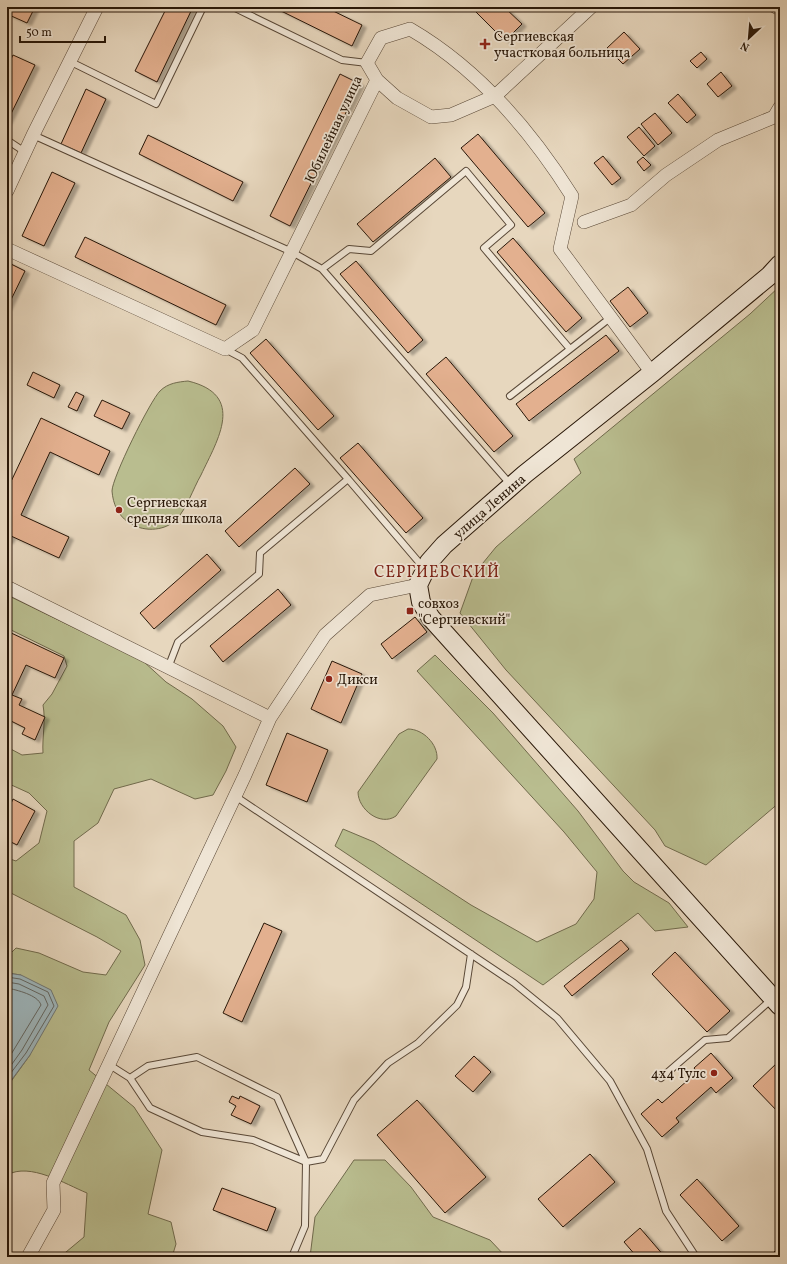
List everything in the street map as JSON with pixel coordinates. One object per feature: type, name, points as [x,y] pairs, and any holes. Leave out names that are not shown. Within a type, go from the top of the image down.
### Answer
[{"type":"street","points":[[7,191],[69,61],[97,7]]},
{"type":"street","points":[[377,80],[397,98],[431,117],[451,115],[495,96],[591,7]]},
{"type":"street","points":[[776,7],[780,9]]},
{"type":"street","name":"Юбилейная улица","points":[[225,349],[253,330],[377,80],[366,63],[381,38],[410,29],[437,45],[495,96],[550,162],[572,196],[560,249],[652,373]]},
{"type":"street","points":[[584,222],[631,206],[666,175],[718,140],[774,117],[780,108]]},
{"type":"street","points":[[7,249],[225,349]]},
{"type":"street","name":"улица Ленина","points":[[422,577],[430,562],[444,545],[512,486],[652,373],[768,276],[780,264]]},
{"type":"street","points":[[28,1257],[54,1210],[53,1183],[245,775],[270,718],[326,635],[331,630],[370,596],[422,577],[421,602],[431,618],[776,1002]]},
{"type":"street","points":[[7,587],[270,718]]},
{"type":"lane","points":[[69,61],[156,104],[203,7]]},
{"type":"lane","points":[[233,7],[342,60],[366,63]]},
{"type":"lane","points":[[33,135],[292,252],[322,269],[512,486]]},
{"type":"lane","points":[[7,140],[25,152]]},
{"type":"lane","points":[[322,269],[349,248],[371,251],[466,171],[511,225],[484,248],[570,349]]},
{"type":"lane","points":[[510,396],[610,318]]},
{"type":"lane","points":[[225,349],[242,358],[348,479],[422,577]]},
{"type":"lane","points":[[168,668],[178,642],[259,574],[260,553],[348,479]]},
{"type":"lane","points":[[235,796],[514,983],[557,1018],[610,1081],[647,1149],[666,1211],[696,1257]]},
{"type":"lane","points":[[108,1064],[130,1078],[150,1108],[168,1117],[202,1132],[253,1140],[306,1162],[323,1159],[354,1100],[388,1063],[418,1043],[457,1005],[466,986],[471,954]]},
{"type":"lane","points":[[661,1078],[705,1040],[728,1038],[776,1002]]},
{"type":"lane","points":[[130,1078],[148,1066],[197,1057],[277,1097],[306,1162],[304,1226],[292,1257]]},
{"type":"green space","points":[[780,286],[780,802],[706,865],[665,846],[655,830],[506,670],[460,613],[474,574],[496,547],[581,473],[574,459],[750,314]]},
{"type":"green space","points":[[188,381],[206,388],[217,397],[222,407],[223,420],[220,433],[190,498],[176,520],[159,529],[140,528],[128,522],[119,513],[115,505],[112,491],[114,483],[132,440],[148,409],[160,391],[166,386],[177,382]]},
{"type":"green space","points":[[7,595],[143,661],[166,682],[192,699],[223,726],[236,747],[226,771],[213,795],[195,799],[151,779],[114,789],[98,823],[74,841],[74,887],[126,915],[140,940],[145,965],[109,1022],[89,1070],[134,1107],[162,1150],[148,1214],[171,1222],[176,1244],[172,1257],[60,1257],[84,1237],[87,1193],[58,1180],[37,1173],[26,1171],[7,1175],[7,1087],[30,1055],[21,975],[7,973],[7,957],[16,948],[39,953],[83,972],[106,975],[121,951],[97,937],[7,891],[7,858],[16,861],[39,843],[47,811],[29,793],[7,783],[7,747],[22,755],[43,753],[43,705],[52,694],[67,666],[64,656],[7,628]]},
{"type":"green space","points":[[435,655],[493,713],[578,811],[623,871],[634,882],[669,903],[688,927],[655,931],[638,913],[543,985],[335,846],[343,829],[374,842],[471,905],[537,942],[576,924],[594,899],[597,872],[564,832],[417,671]]},
{"type":"green space","points":[[408,729],[419,732],[428,738],[435,748],[437,759],[396,816],[390,819],[377,818],[366,810],[359,798],[358,792],[399,734]]},
{"type":"green space","points":[[354,1160],[385,1160],[411,1187],[433,1217],[490,1240],[506,1257],[310,1257],[315,1217]]},
{"type":"water","points":[[7,973],[21,975],[51,990],[58,1006],[30,1055],[10,1082],[7,1082]]},
{"type":"building","points":[[9,7],[35,7],[27,23],[7,14]]},
{"type":"building","points":[[167,7],[193,7],[157,82],[135,71]]},
{"type":"building","points":[[273,7],[325,7],[362,25],[352,46]]},
{"type":"building","points":[[471,7],[504,7],[522,24],[505,41]]},
{"type":"building","points":[[624,32],[640,49],[623,64],[607,48]]},
{"type":"building","points":[[701,52],[707,59],[697,68],[690,61]]},
{"type":"building","points":[[13,55],[35,65],[7,122],[7,67]]},
{"type":"building","points":[[721,72],[732,86],[718,97],[707,84]]},
{"type":"building","points":[[340,74],[360,84],[290,226],[270,216]]},
{"type":"building","points":[[86,89],[106,99],[81,153],[61,144]]},
{"type":"building","points":[[678,94],[696,115],[687,123],[668,103]]},
{"type":"building","points":[[655,113],[672,133],[658,145],[641,124]]},
{"type":"building","points":[[639,127],[655,146],[644,156],[627,137]]},
{"type":"building","points":[[478,134],[545,213],[528,227],[461,148]]},
{"type":"building","points":[[148,135],[243,182],[233,201],[139,154]]},
{"type":"building","points":[[603,156],[621,178],[612,185],[594,163]]},
{"type":"building","points":[[643,157],[651,165],[644,171],[637,162]]},
{"type":"building","points":[[435,158],[451,177],[373,242],[357,224]]},
{"type":"building","points":[[52,172],[75,183],[44,246],[22,236]]},
{"type":"building","points":[[85,237],[226,305],[216,325],[75,257]]},
{"type":"building","points":[[513,238],[582,318],[566,332],[497,252]]},
{"type":"building","points":[[356,261],[423,340],[408,353],[340,274]]},
{"type":"building","points":[[7,262],[25,271],[7,308]]},
{"type":"building","points":[[628,287],[648,313],[630,327],[610,301]]},
{"type":"building","points":[[606,335],[619,351],[529,421],[516,404]]},
{"type":"building","points":[[266,339],[334,416],[318,430],[250,353]]},
{"type":"building","points":[[446,357],[513,436],[494,452],[426,374]]},
{"type":"building","points":[[33,372],[60,385],[54,398],[27,385]]},
{"type":"building","points":[[76,392],[84,396],[77,411],[68,407]]},
{"type":"building","points":[[102,400],[130,413],[122,429],[94,416]]},
{"type":"building","points":[[41,418],[110,451],[99,475],[50,452],[21,515],[69,537],[59,558],[11,536],[9,541],[7,541],[7,490]]},
{"type":"building","points":[[358,443],[423,518],[406,533],[340,458]]},
{"type":"building","points":[[295,468],[310,484],[239,547],[225,531]]},
{"type":"building","points":[[207,554],[221,570],[154,629],[140,613]]},
{"type":"building","points":[[278,589],[291,605],[223,662],[210,646]]},
{"type":"building","points":[[415,617],[427,632],[392,659],[381,644]]},
{"type":"building","points":[[7,631],[64,658],[55,678],[26,665],[12,695],[22,699],[19,705],[45,717],[35,740],[22,734],[25,728],[7,719]]},
{"type":"building","points":[[332,661],[362,674],[341,723],[311,709]]},
{"type":"building","points":[[287,733],[328,750],[307,802],[266,785]]},
{"type":"building","points":[[13,799],[35,811],[17,845],[7,840],[7,812]]},
{"type":"building","points":[[264,923],[282,931],[242,1022],[223,1013]]},
{"type":"building","points":[[621,940],[629,949],[572,996],[564,986]]},
{"type":"building","points":[[675,952],[730,1011],[707,1032],[652,974]]},
{"type":"building","points":[[711,1053],[733,1078],[716,1093],[711,1087],[676,1118],[679,1122],[662,1137],[641,1114],[658,1099],[662,1103],[697,1072],[694,1068]]},
{"type":"building","points":[[474,1056],[491,1072],[473,1092],[455,1076]]},
{"type":"building","points":[[778,1062],[780,1063],[780,1114],[753,1086]]},
{"type":"building","points":[[232,1096],[239,1099],[240,1096],[260,1106],[251,1124],[231,1115],[236,1106],[229,1102]]},
{"type":"building","points":[[417,1100],[486,1177],[445,1213],[377,1135]]},
{"type":"building","points":[[590,1154],[615,1182],[563,1227],[538,1199]]},
{"type":"building","points":[[697,1179],[739,1226],[722,1241],[680,1195]]},
{"type":"building","points":[[222,1188],[276,1208],[267,1231],[213,1210]]},
{"type":"building","points":[[640,1228],[665,1257],[637,1257],[624,1242]]},
{"type":"building","points":[[780,1246],[780,1257],[769,1257]]},
{"type":"place","name":"Сергиевская участковая больница","points":[[485,44]]},
{"type":"place","name":"Сергиевская средняя школа","points":[[119,510]]},
{"type":"place","name":"совхоз \"Сергиевский\"","points":[[410,611]]},
{"type":"place","name":"Дикси","points":[[329,679]]},
{"type":"place","name":"4x4 Тулс","points":[[714,1073]]},
{"type":"district","name":"СЕРГИЕВСКИЙ","points":[[437,571]]}]
